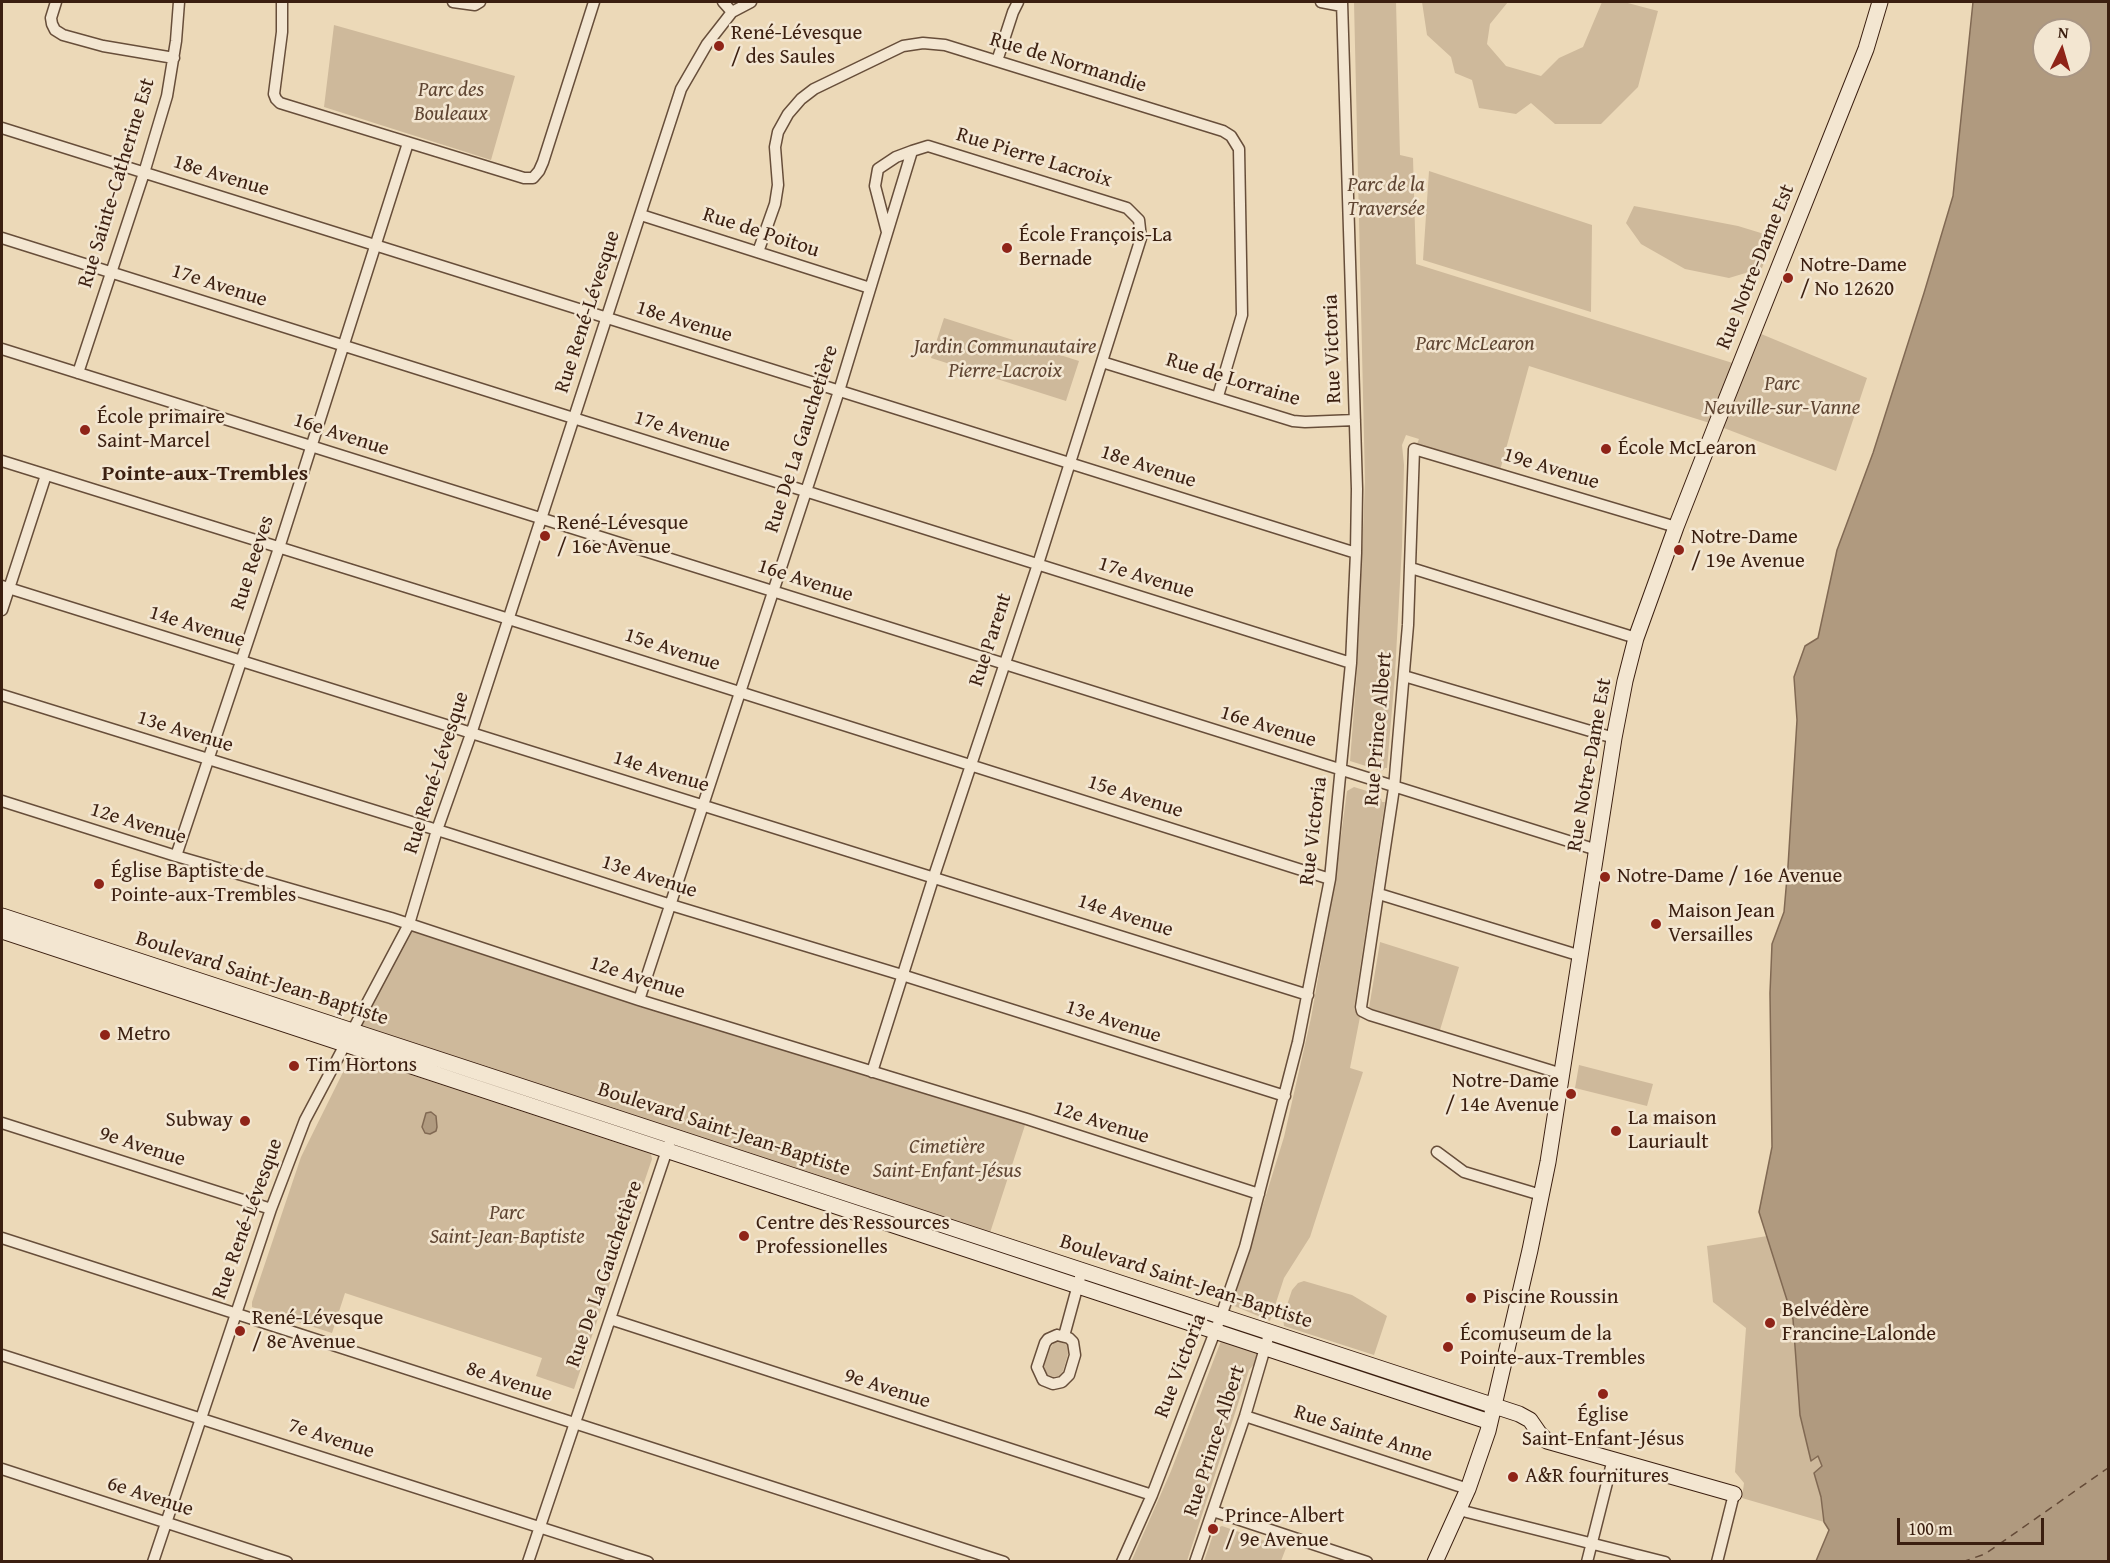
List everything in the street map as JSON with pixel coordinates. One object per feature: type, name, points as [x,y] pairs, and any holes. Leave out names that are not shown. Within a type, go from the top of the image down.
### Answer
[{"type":"main road","name":"Rue Notre-Dame Est","points":[[1435,1562],[1468,1489],[1492,1414],[1541,1195],[1614,738],[1636,638],[1676,527],[1866,49],[1880,2]]},
{"type":"main road","name":"Boulevard Saint-Jean-Baptiste","points":[[2,916],[182,983]]},
{"type":"main road","name":"Boulevard Saint-Jean-Baptiste","points":[[2,931],[182,983],[670,1142],[1024,1250],[1368,1364],[1492,1414]]},
{"type":"main road","name":"Boulevard Saint-Jean-Baptiste","points":[[670,1142],[1017,1265],[1265,1348],[1362,1380],[1492,1414],[1519,1414],[1530,1420],[1539,1434],[1547,1441],[1734,1494]]},
{"type":"main road","points":[[1017,1265],[1024,1250]]},
{"type":"main road","points":[[1362,1380],[1368,1364]]},
{"type":"street","points":[[56,2],[51,18],[52,24],[55,30],[63,35],[103,46],[174,57]]},
{"type":"street","name":"Rue Sainte-Catherine Est","points":[[78,373],[167,96],[174,57],[179,2]]},
{"type":"street","points":[[282,2],[282,32],[274,88],[276,99],[286,106],[515,176],[533,178],[543,162],[594,2]]},
{"type":"street","points":[[453,2],[475,5],[480,2]]},
{"type":"street","points":[[723,2],[732,12]]},
{"type":"street","name":"Rue René-Lévesque","points":[[153,1562],[271,1209],[305,1120],[409,924],[437,830],[471,734],[681,89],[707,44],[732,12],[751,2]]},
{"type":"street","points":[[997,61],[1018,2]]},
{"type":"street","points":[[1321,2],[1342,4]]},
{"type":"street","name":"Rue Victoria","points":[[1122,1562],[1152,1495],[1245,1247],[1285,1096],[1308,995],[1330,879],[1351,663],[1356,553],[1355,420],[1342,4]]},
{"type":"street","name":"Rue de Normandie","points":[[759,252],[775,204],[778,185],[774,162],[778,132],[788,114],[801,99],[814,89],[903,46],[923,43],[945,45],[997,61],[1222,132],[1237,142],[1240,156],[1242,315],[1218,396]]},
{"type":"street","name":"18e Avenue","points":[[2,128],[1356,553]]},
{"type":"street","name":"Rue Reeves","points":[[176,856],[279,548],[408,143]]},
{"type":"street","name":"Rue Pierre Lacroix","points":[[912,151],[928,146],[946,151],[1117,204],[1127,208],[1139,220]]},
{"type":"street","name":"Rue De La Gauchetière","points":[[886,232],[875,186],[878,169],[896,157],[912,151]]},
{"type":"street","name":"Rue De La Gauchetière","points":[[639,1000],[839,391],[912,151]]},
{"type":"street","name":"Rue de Poitou","points":[[641,215],[870,288]]},
{"type":"street","name":"Rue Parent","points":[[872,1072],[1138,250],[1141,238],[1139,220]]},
{"type":"street","name":"17e Avenue","points":[[2,238],[1351,663]]},
{"type":"street","name":"16e Avenue","points":[[2,349],[1597,850]]},
{"type":"street","name":"Rue de Lorraine","points":[[1102,362],[1293,421],[1355,420]]},
{"type":"street","name":"19e Avenue","points":[[1414,449],[1676,527]]},
{"type":"street","name":"Rue Prince Albert","points":[[1414,449],[1411,568],[1394,788],[1361,1002],[1362,1011],[1562,1074]]},
{"type":"street","name":"15e Avenue","points":[[2,461],[1330,879]]},
{"type":"street","points":[[2,610],[5,588],[46,475]]},
{"type":"street","points":[[1411,568],[1636,638]]},
{"type":"street","name":"14e Avenue","points":[[5,588],[934,876],[1308,995]]},
{"type":"street","points":[[1404,676],[1614,738]]},
{"type":"street","name":"13e Avenue","points":[[2,695],[1285,1096]]},
{"type":"street","name":"12e Avenue","points":[[2,801],[176,856],[409,924],[639,1000],[1027,1119],[1259,1194]]},
{"type":"street","points":[[1379,894],[1581,956]]},
{"type":"street","name":"9e Avenue","points":[[2,1123],[271,1209]]},
{"type":"street","name":"Rue De La Gauchetière","points":[[528,1562],[670,1142]]},
{"type":"street","points":[[1437,1152],[1464,1172],[1541,1195]]},
{"type":"street","name":"8e Avenue","points":[[2,1238],[1004,1562]]},
{"type":"street","points":[[1064,1336],[1082,1270]]},
{"type":"street","name":"9e Avenue","points":[[610,1319],[1152,1495]]},
{"type":"street","name":"Rue Prince-Albert","points":[[1195,1562],[1245,1416],[1270,1331]]},
{"type":"street","points":[[1058,1335],[1064,1336],[1073,1342],[1076,1350],[1071,1371],[1062,1382],[1047,1383],[1038,1372],[1038,1362],[1043,1346],[1048,1339],[1058,1335]]},
{"type":"street","name":"7e Avenue","points":[[2,1355],[648,1562]]},
{"type":"street","name":"Rue Sainte Anne","points":[[1245,1416],[1468,1489]]},
{"type":"street","points":[[1587,1562],[1613,1459]]},
{"type":"street","name":"6e Avenue","points":[[2,1469],[287,1562]]},
{"type":"street","points":[[1717,1562],[1734,1494]]},
{"type":"street","points":[[1459,1510],[1665,1562]]},
{"type":"street","points":[[1213,1511],[1367,1562]]},
{"type":"green space","points":[[1354,2],[1396,2],[1400,155],[1413,158],[1416,264],[1739,365],[1754,331],[1867,378],[1836,471],[1716,425],[1529,366],[1499,474],[1415,449],[1419,439],[1406,435],[1402,445],[1404,465],[1402,546],[1395,674],[1387,768],[1382,771],[1350,761],[1357,671],[1365,482]]},
{"type":"green space","points":[[1422,2],[1508,2],[1490,24],[1487,44],[1506,66],[1541,76],[1559,58],[1583,47],[1602,2],[1624,2],[1658,11],[1638,87],[1601,124],[1555,124],[1531,103],[1516,114],[1479,108],[1472,80],[1455,73],[1451,57],[1427,35]]},
{"type":"green space","name":"Parc des Bouleaux","points":[[334,25],[515,76],[491,160],[324,107]]},
{"type":"green space","points":[[1429,171],[1592,225],[1591,312],[1423,260]]},
{"type":"green space","points":[[1634,206],[1738,226],[1774,237],[1762,268],[1729,278],[1685,269],[1641,244],[1626,223]]},
{"type":"green space","name":"Jardin Communautaire Pierre-Lacroix","points":[[944,318],[1079,361],[1066,401],[931,358]]},
{"type":"green space","points":[[1354,787],[1380,795],[1382,802],[1385,802],[1354,1008],[1360,1017],[1350,1068],[1363,1072],[1310,1237],[1284,1278],[1270,1321],[1232,1305],[1284,1137],[1311,1018],[1335,881],[1347,791]]},
{"type":"green space","name":"Cimetière Saint-Enfant-Jésus","points":[[409,924],[1027,1119],[988,1239],[354,1031]]},
{"type":"green space","points":[[1380,942],[1459,967],[1440,1030],[1369,1008]]},
{"type":"green space","name":"Parc Saint-Jean-Baptiste","points":[[354,1056],[651,1154],[652,1159],[574,1389],[536,1376],[542,1358],[345,1293],[332,1333],[252,1307],[301,1157],[350,1058]]},
{"type":"green space","points":[[1579,1065],[1653,1084],[1647,1106],[1575,1088]]},
{"type":"green space","points":[[1767,1236],[1793,1319],[1800,1415],[1812,1461],[1818,1456],[1822,1466],[1814,1473],[1821,1497],[1824,1522],[1742,1498],[1744,1483],[1735,1472],[1746,1328],[1713,1302],[1707,1246]]},
{"type":"green space","points":[[1304,1281],[1352,1295],[1387,1316],[1374,1355],[1284,1326],[1283,1317],[1292,1290],[1298,1283]]},
{"type":"green space","points":[[1059,1341],[1067,1345],[1068,1354],[1063,1371],[1059,1376],[1053,1377],[1047,1375],[1044,1366],[1053,1344]]},
{"type":"green space","points":[[1221,1341],[1254,1351],[1259,1355],[1249,1370],[1187,1561],[1131,1562],[1171,1471]]},
{"type":"green space","points":[[1222,1526],[1286,1548],[1281,1561],[1204,1561],[1215,1529]]},
{"type":"shaded area","points":[[1973,2],[2108,2],[2108,1561],[1816,1561],[1829,1530],[1824,1522],[1821,1497],[1814,1473],[1822,1466],[1818,1456],[1811,1461],[1800,1415],[1793,1319],[1759,1212],[1772,1147],[1770,993],[1772,944],[1784,912],[1788,866],[1797,720],[1794,677],[1805,646],[1818,638],[1837,550],[1873,453],[1953,196]]},
{"type":"shaded area","points":[[431,1112],[436,1116],[437,1127],[436,1131],[430,1134],[425,1133],[422,1127],[426,1113]]},
{"type":"ferry route","points":[[1962,1562],[1985,1554],[2108,1468]]},
{"type":"place","name":"René-Lévesque / des Saules","points":[[719,46]]},
{"type":"place","name":"École François-La Bernade","points":[[1007,248]]},
{"type":"place","name":"Notre-Dame / No 12620","points":[[1788,278]]},
{"type":"place","name":"École primaire Saint-Marcel","points":[[85,430]]},
{"type":"place","name":"École McLearon","points":[[1606,449]]},
{"type":"place","name":"René-Lévesque / 16e Avenue","points":[[545,536]]},
{"type":"place","name":"Notre-Dame / 19e Avenue","points":[[1679,550]]},
{"type":"place","name":"Notre-Dame / 16e Avenue","points":[[1605,877]]},
{"type":"place","name":"Église Baptiste de Pointe-aux-Trembles","points":[[99,884]]},
{"type":"place","name":"Maison Jean Versailles","points":[[1656,924]]},
{"type":"place","name":"Metro","points":[[105,1035]]},
{"type":"place","name":"Tim Hortons","points":[[294,1066]]},
{"type":"place","name":"Notre-Dame / 14e Avenue","points":[[1571,1094]]},
{"type":"place","name":"Subway","points":[[245,1121]]},
{"type":"place","name":"La maison Lauriault","points":[[1616,1131]]},
{"type":"place","name":"Centre des Ressources Professionelles","points":[[744,1236]]},
{"type":"place","name":"Piscine Roussin","points":[[1471,1298]]},
{"type":"place","name":"Belvédère Francine-Lalonde","points":[[1770,1323]]},
{"type":"place","name":"René-Lévesque / 8e Avenue","points":[[240,1331]]},
{"type":"place","name":"Écomuseum de la Pointe-aux-Trembles","points":[[1448,1347]]},
{"type":"place","name":"Église Saint-Enfant-Jésus","points":[[1603,1394]]},
{"type":"place","name":"A&R fournitures","points":[[1513,1477]]},
{"type":"place","name":"Prince-Albert / 9e Avenue","points":[[1213,1529]]},
{"type":"district","name":"Pointe-aux-Trembles","points":[[205,474]]},
{"type":"park label","name":"Parc de la Traversée","points":[[1386,198]]},
{"type":"park label","name":"Parc McLearon","points":[[1475,345]]},
{"type":"park label","name":"Parc Neuville-sur-Vanne","points":[[1782,397]]}]
